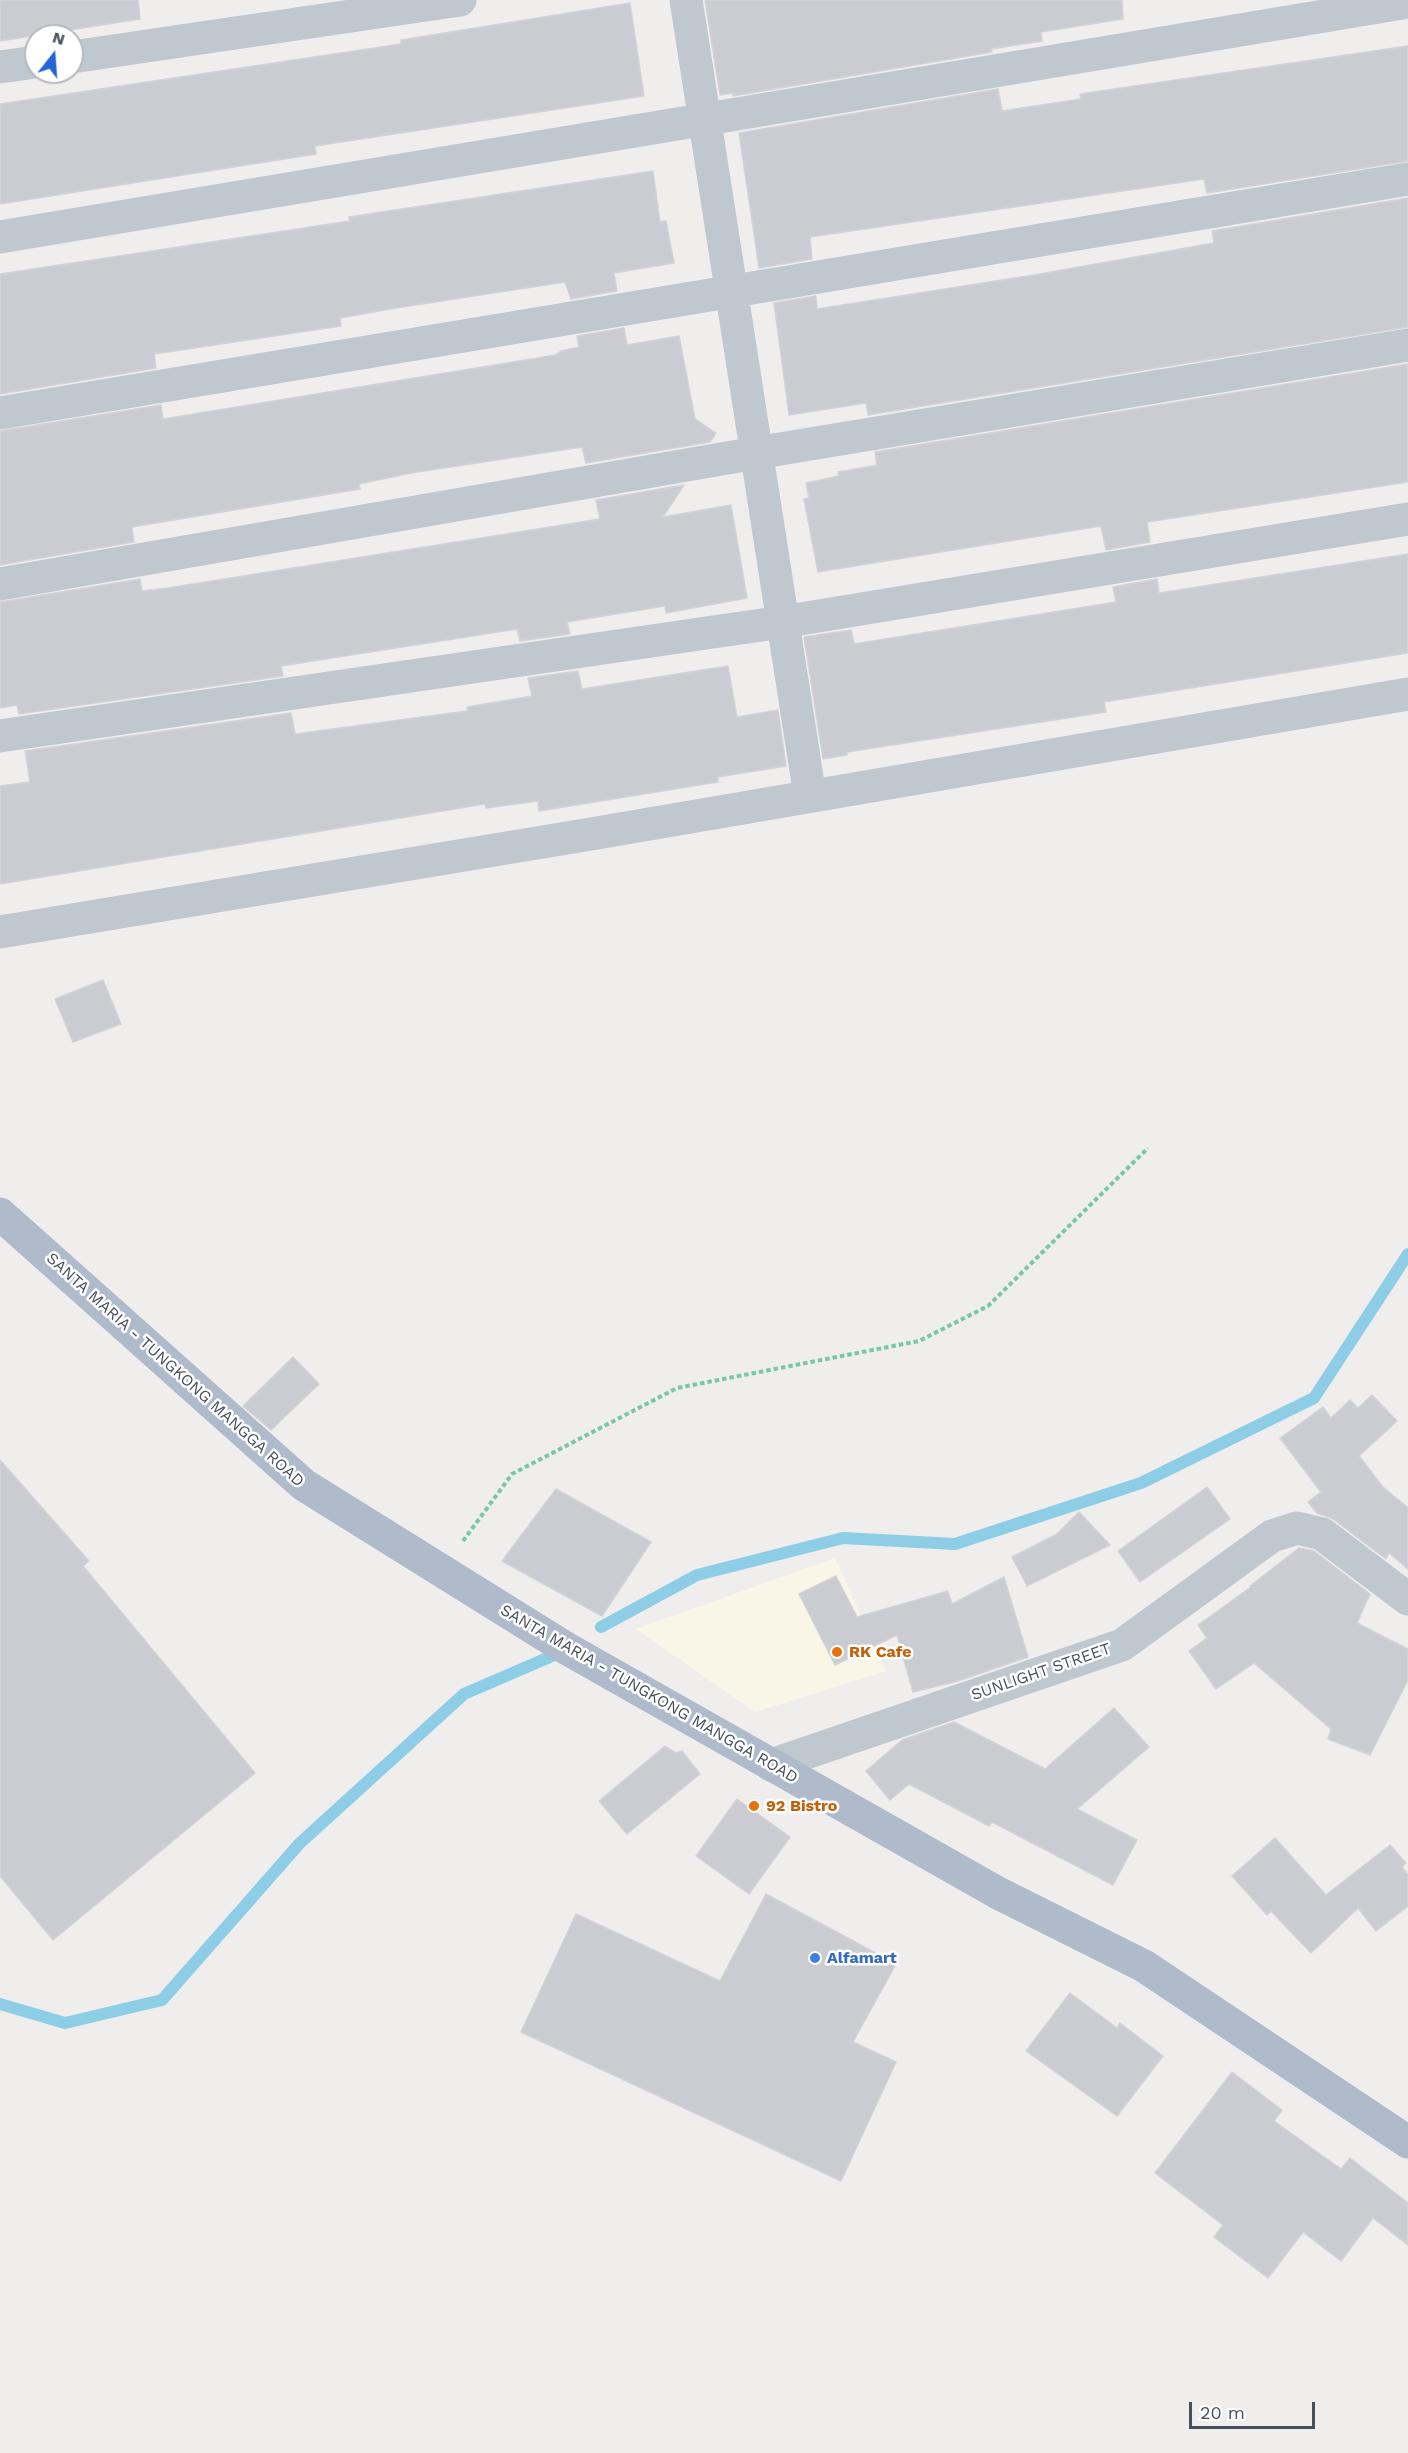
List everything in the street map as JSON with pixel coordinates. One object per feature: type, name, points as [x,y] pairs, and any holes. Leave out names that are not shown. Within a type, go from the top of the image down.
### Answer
[{"type":"main road","name":"SANTA MARIA - TUNGKONG MANGGA ROAD","points":[[0,1214],[304,1485],[564,1647],[998,1893],[1144,1966],[1408,2142]]},
{"type":"street","points":[[84,55],[460,0]]},
{"type":"street","points":[[686,0],[810,796]]},
{"type":"street","points":[[0,237],[1408,2]]},
{"type":"street","points":[[0,67],[24,64]]},
{"type":"street","points":[[0,413],[1408,178]]},
{"type":"street","points":[[0,584],[756,453],[1408,345]]},
{"type":"street","points":[[0,736],[782,622],[1408,519]]},
{"type":"street","points":[[0,932],[1408,693]]},
{"type":"street","name":"SUNLIGHT STREET","points":[[771,1765],[1122,1645],[1272,1536],[1297,1528],[1322,1534],[1408,1599]]},
{"type":"path","points":[[442,1571],[512,1474],[677,1388],[919,1341],[987,1306],[1148,1148]]},
{"type":"shaded area","points":[[835,1558],[886,1671],[755,1712],[636,1629]]},
{"type":"building","points":[[0,0],[138,0],[140,19],[84,28],[84,24],[24,24],[24,37],[0,41]]},
{"type":"building","points":[[705,0],[1122,0],[1123,19],[1041,32],[1042,41],[991,49],[992,52],[733,96],[733,93],[720,95]]},
{"type":"building","points":[[630,3],[644,96],[315,146],[316,154],[0,204],[0,104],[401,44],[401,40]]},
{"type":"building","points":[[1408,46],[1408,161],[1207,193],[1204,179],[810,237],[812,259],[759,268],[739,133],[998,89],[1002,111],[1081,99],[1080,94]]},
{"type":"building","points":[[653,171],[660,222],[666,221],[674,263],[614,273],[617,291],[571,299],[565,282],[396,308],[340,318],[341,326],[154,354],[156,368],[0,394],[0,274],[350,221],[349,217]]},
{"type":"building","points":[[1408,198],[1408,327],[868,415],[866,403],[789,415],[774,303],[816,296],[817,309],[1034,275],[1214,243],[1212,231]]},
{"type":"building","points":[[624,328],[627,345],[679,336],[695,419],[716,433],[710,442],[586,463],[582,447],[411,473],[359,484],[360,489],[132,527],[134,542],[0,565],[0,431],[161,405],[163,419],[556,355],[561,351],[579,347],[577,336]]},
{"type":"building","points":[[1408,364],[1408,482],[1147,522],[1150,542],[1106,550],[1101,526],[818,572],[804,499],[809,498],[806,483],[839,476],[838,472],[877,465],[875,452]]},
{"type":"building","points":[[684,485],[663,517],[731,505],[747,598],[666,613],[665,606],[567,622],[570,634],[520,641],[517,629],[281,666],[283,676],[19,714],[17,705],[0,708],[0,602],[140,579],[142,591],[168,588],[600,519],[596,500]]},
{"type":"building","points":[[1408,554],[1408,653],[1104,702],[1106,712],[847,752],[847,755],[823,759],[804,637],[851,630],[854,644],[1116,602],[1113,587],[1157,579],[1159,593]]},
{"type":"building","points":[[728,666],[737,717],[778,710],[786,766],[718,777],[718,782],[539,811],[538,801],[486,808],[485,804],[0,884],[0,786],[30,782],[25,751],[291,713],[295,734],[467,711],[467,707],[532,696],[528,678],[578,671],[582,689]]},
{"type":"building","points":[[103,980],[121,1024],[73,1042],[55,999]]},
{"type":"building","points":[[293,1357],[319,1384],[271,1430],[243,1406]]},
{"type":"building","points":[[1372,1395],[1397,1421],[1359,1456],[1383,1487],[1408,1508],[1408,1569],[1389,1553],[1386,1559],[1333,1519],[1317,1513],[1308,1502],[1321,1492],[1280,1438],[1323,1407],[1331,1418],[1350,1400],[1358,1408]]},
{"type":"building","points":[[0,1460],[89,1561],[83,1566],[255,1773],[53,1940],[0,1876]]},
{"type":"building","points":[[1207,1487],[1230,1519],[1140,1582],[1118,1551]]},
{"type":"building","points":[[556,1489],[651,1542],[602,1616],[502,1561]]},
{"type":"building","points":[[1079,1512],[1110,1545],[1027,1586],[1012,1557],[1057,1534]]},
{"type":"building","points":[[1299,1548],[1314,1551],[1370,1594],[1357,1623],[1408,1649],[1408,1680],[1370,1755],[1328,1739],[1331,1729],[1254,1663],[1216,1689],[1189,1651],[1207,1638],[1198,1625],[1251,1587]]},
{"type":"building","points":[[836,1576],[857,1617],[948,1591],[952,1604],[1004,1577],[1028,1657],[958,1681],[913,1692],[897,1635],[835,1665],[799,1594]]},
{"type":"building","points":[[1114,1708],[1149,1747],[1077,1809],[1137,1840],[1113,1885],[992,1822],[989,1826],[909,1784],[890,1800],[866,1771],[902,1740],[954,1722],[1045,1769]]},
{"type":"building","points":[[665,1746],[676,1753],[682,1751],[700,1774],[627,1834],[599,1801]]},
{"type":"building","points":[[737,1799],[790,1837],[749,1894],[696,1856]]},
{"type":"building","points":[[1275,1838],[1326,1895],[1390,1845],[1406,1863],[1402,1867],[1408,1875],[1408,1906],[1376,1931],[1358,1908],[1311,1953],[1271,1911],[1267,1915],[1232,1876]]},
{"type":"building","points":[[766,1894],[896,1964],[853,2042],[896,2062],[841,2181],[521,2032],[576,1914],[720,1981]]},
{"type":"building","points":[[1070,1993],[1117,2028],[1120,2023],[1163,2056],[1117,2116],[1026,2051]]},
{"type":"building","points":[[1232,2072],[1282,2110],[1274,2121],[1341,2169],[1350,2158],[1408,2203],[1408,2245],[1373,2218],[1341,2261],[1303,2232],[1268,2278],[1214,2237],[1223,2225],[1155,2173]]},
{"type":"waterway","points":[[601,1627],[697,1575],[843,1538],[955,1544],[1141,1483],[1314,1398],[1408,1254]]},
{"type":"waterway","points":[[0,2004],[65,2023],[162,2000],[300,1843],[464,1694],[552,1656]]},
{"type":"place","name":"RK Cafe","points":[[837,1652]]},
{"type":"place","name":"92 Bistro","points":[[754,1806]]},
{"type":"place","name":"Alfamart","points":[[815,1958]]}]
